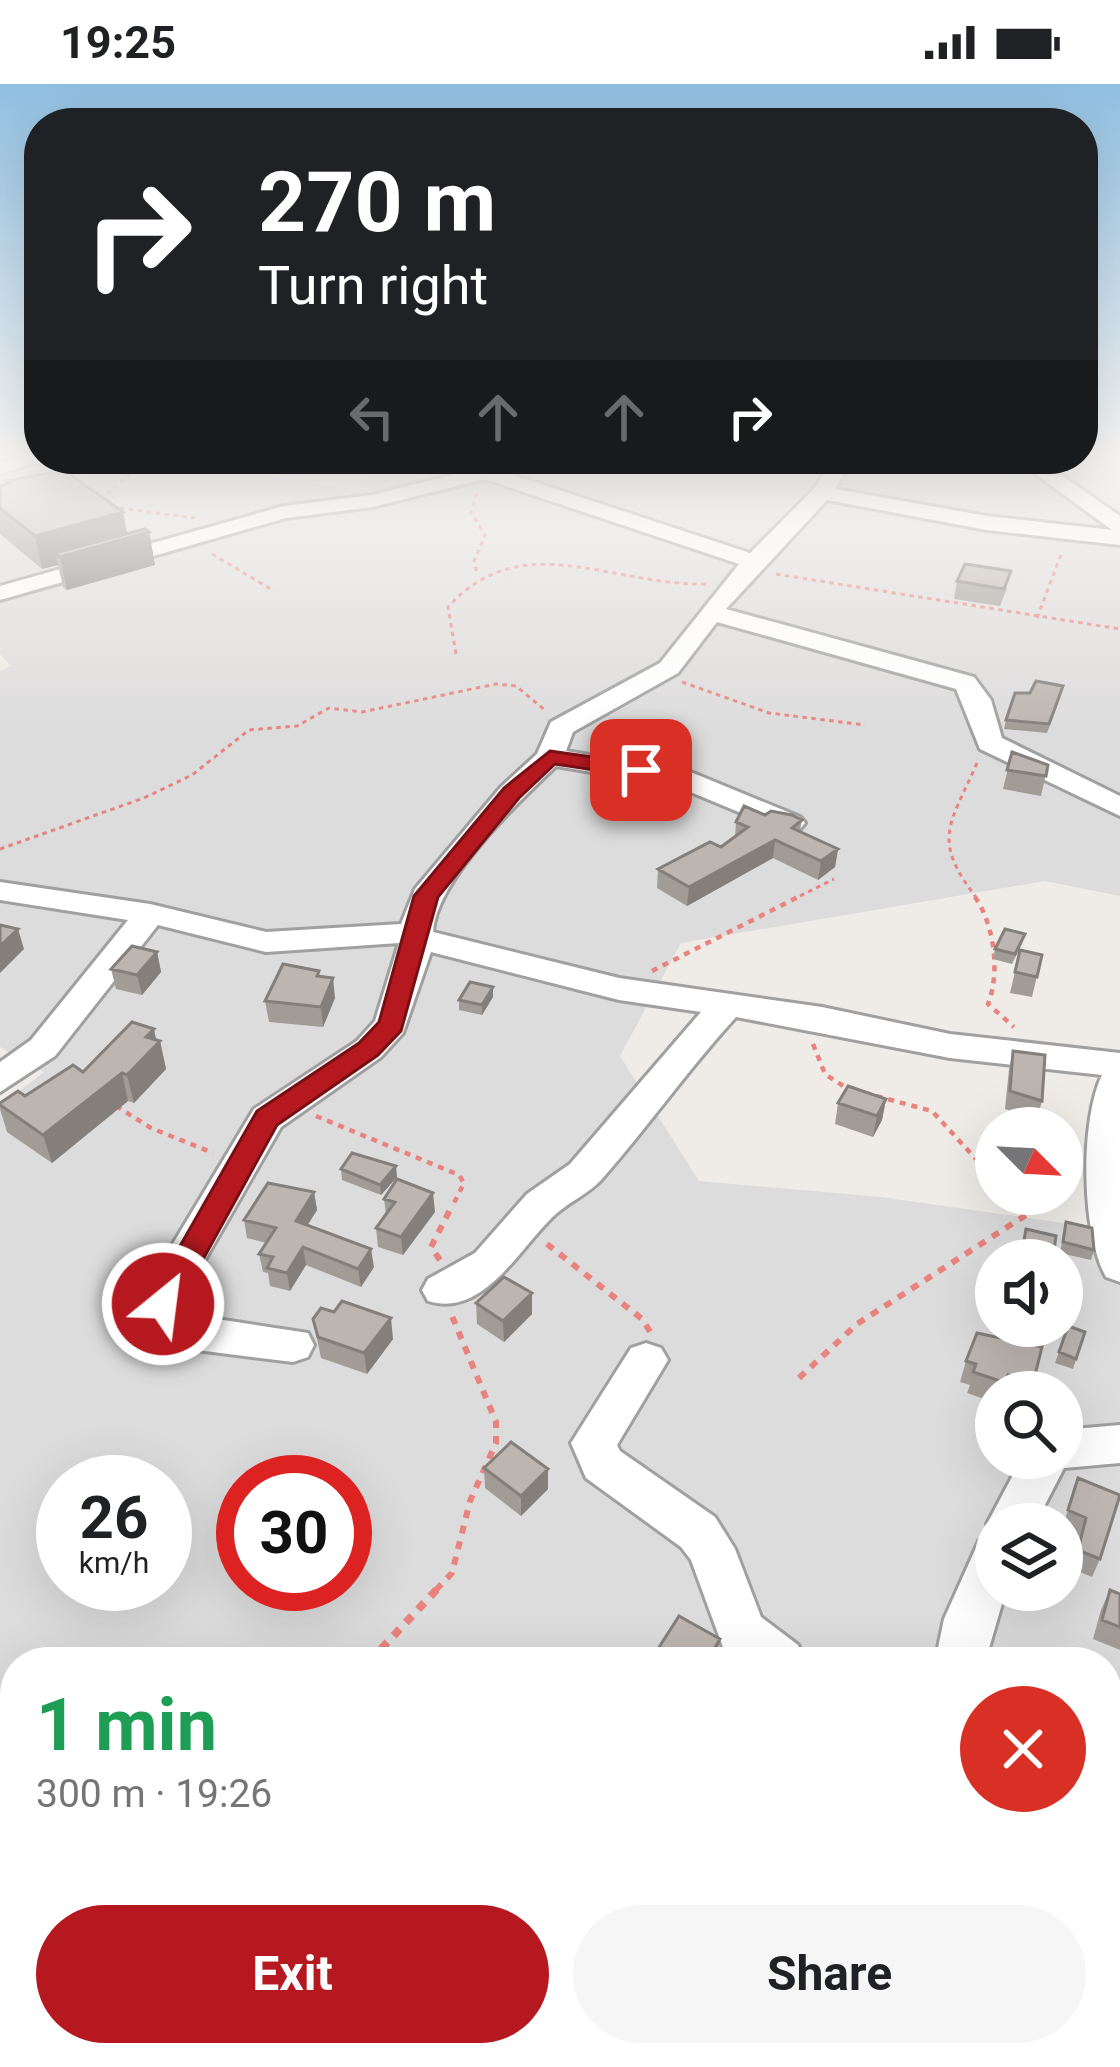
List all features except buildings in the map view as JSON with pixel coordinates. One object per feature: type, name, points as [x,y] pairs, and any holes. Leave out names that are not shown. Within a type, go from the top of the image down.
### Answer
[{"type":"street","points":[[0,593],[162,550]]},
{"type":"street","points":[[690,550],[746,569]]},
{"type":"street","points":[[293,1345],[181,1331],[166,1320],[165,1292],[226,1195],[253,1137],[282,1105],[382,1037],[391,1025],[426,896],[499,807],[550,757],[566,722],[659,677],[765,550]]},
{"type":"street","points":[[709,612],[965,683],[978,700],[989,743],[1120,807]]},
{"type":"street","points":[[550,757],[683,779],[790,823]]},
{"type":"street","points":[[0,891],[150,914],[266,942],[366,931],[416,936],[619,988],[780,1011],[950,1046],[1120,1069],[1113,1083],[1108,1130],[1112,1240],[1120,1266]]},
{"type":"street","points":[[0,1080],[43,1048],[150,914]]},
{"type":"street","points":[[442,1290],[489,1264],[541,1204],[584,1174],[674,1061],[728,1004]]},
{"type":"street","points":[[646,1360],[594,1443],[594,1452],[602,1464],[698,1532],[711,1550],[742,1633],[760,1647]]},
{"type":"street","points":[[1083,1447],[1120,1444]]},
{"type":"street","points":[[964,1647],[975,1605]]},
{"type":"path","points":[[203,550],[274,591]]},
{"type":"path","points":[[477,574],[473,560],[478,550]]},
{"type":"path","points":[[1037,618],[1060,550]]},
{"type":"path","points":[[455,654],[448,608],[477,574],[532,562],[670,586],[746,569],[1120,629]]},
{"type":"path","points":[[659,677],[769,712],[865,725]]},
{"type":"path","points":[[0,849],[144,798],[192,775],[249,730],[297,726],[328,708],[362,712],[496,684],[516,686],[566,722]]},
{"type":"path","points":[[989,743],[951,819],[950,862],[984,908],[992,932],[989,964],[998,982],[988,1004],[1052,1057]]},
{"type":"path","points":[[619,988],[834,879]]},
{"type":"path","points":[[780,1011],[811,1037],[831,1082],[932,1112],[975,1158]]},
{"type":"path","points":[[282,1105],[392,1143],[459,1175],[464,1183],[431,1247],[450,1272],[442,1290],[467,1363],[496,1421],[496,1443],[470,1501],[452,1573],[383,1647]]},
{"type":"path","points":[[115,1106],[151,1129],[221,1156],[234,1172]]},
{"type":"path","points":[[800,1378],[856,1324],[1025,1215]]},
{"type":"path","points":[[522,1227],[642,1318],[653,1341],[646,1360]]},
{"type":"shaded area","points":[[0,550],[1120,550],[1120,896],[1045,881],[681,943],[620,1056],[699,1181],[881,1197],[975,1210],[975,1215],[1120,1231],[1120,1647],[0,1647],[0,1106],[44,1072],[0,1047],[0,671],[11,666],[0,654]]},
{"type":"route","points":[[163,1304],[165,1292],[214,1216],[267,1118],[290,1098],[369,1049],[391,1025],[415,952],[418,913],[473,836],[550,757],[641,770]]}]
